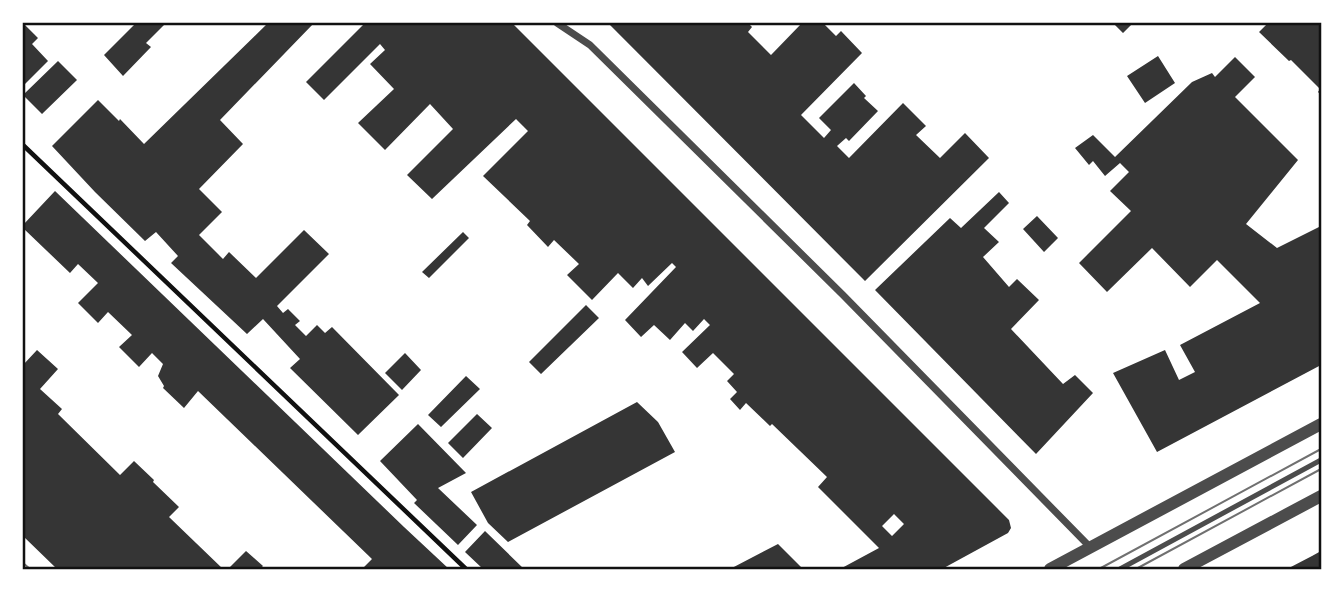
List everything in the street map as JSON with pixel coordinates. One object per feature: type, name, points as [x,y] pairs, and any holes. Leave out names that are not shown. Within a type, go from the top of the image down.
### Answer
[{"type":"street","points":[[557,23],[600,54],[843,295],[1090,547]]},
{"type":"street","points":[[1050,569],[1321,424]]},
{"type":"street","points":[[1184,569],[1321,496]]},
{"type":"lane","points":[[1120,569],[1321,460]]},
{"type":"path","points":[[23,145],[466,569]]},
{"type":"building","points":[[23,23],[38,38],[32,44],[48,61],[23,86]]},
{"type":"building","points":[[136,23],[166,23],[146,43],[151,47],[123,76],[104,55]]},
{"type":"building","points":[[268,23],[314,23],[220,120],[243,144],[199,189],[222,212],[199,235],[223,259],[229,252],[256,278],[304,230],[329,254],[277,306],[283,313],[288,309],[300,321],[295,325],[306,336],[317,325],[325,333],[332,327],[399,395],[358,435],[290,368],[300,359],[263,319],[247,334],[171,263],[178,256],[156,232],[145,241],[52,146],[98,100],[144,144]]},
{"type":"building","points":[[365,23],[512,23],[1009,520],[1011,528],[1008,533],[942,569],[840,569],[879,548],[818,487],[827,477],[746,403],[740,410],[730,399],[737,392],[727,381],[734,374],[713,353],[697,368],[682,352],[710,325],[704,319],[693,331],[685,323],[670,340],[654,325],[641,337],[625,320],[676,267],[672,263],[648,286],[642,278],[633,288],[618,273],[592,300],[567,275],[579,264],[554,240],[548,247],[527,225],[530,221],[483,176],[528,131],[516,119],[432,199],[407,175],[453,129],[430,104],[385,150],[358,123],[394,89],[370,64],[385,50],[380,44],[324,100],[306,82]],"holes":[[[894,514],[904,524],[892,536],[882,526]]]},
{"type":"building","points":[[608,23],[748,23],[752,27],[748,32],[771,55],[802,23],[823,23],[836,36],[841,31],[862,53],[801,115],[824,138],[831,130],[819,118],[854,83],[866,96],[864,98],[878,111],[849,141],[846,138],[837,146],[849,158],[903,103],[926,126],[916,135],[940,158],[965,133],[989,158],[865,281]]},
{"type":"building","points":[[1113,23],[1133,23],[1123,33]]},
{"type":"building","points":[[1268,23],[1321,23],[1321,95],[1318,92],[1320,89],[1259,32]]},
{"type":"building","points":[[1158,56],[1175,83],[1145,103],[1127,76]]},
{"type":"building","points":[[1235,57],[1255,77],[1235,97],[1298,160],[1246,224],[1277,248],[1321,226],[1321,365],[1157,452],[1113,373],[1165,350],[1179,380],[1195,372],[1180,345],[1260,303],[1217,260],[1190,287],[1152,248],[1107,292],[1079,263],[1131,211],[1110,191],[1129,172],[1120,163],[1105,176],[1093,161],[1089,165],[1075,148],[1093,135],[1115,157],[1192,82],[1212,73],[1215,77]]},
{"type":"building","points":[[58,61],[77,80],[42,114],[23,95]]},
{"type":"building","points":[[55,191],[449,569],[362,569],[372,559],[198,391],[184,408],[163,388],[158,376],[163,364],[152,353],[139,367],[119,347],[132,335],[108,312],[98,323],[78,303],[98,283],[78,264],[70,273],[23,228]]},
{"type":"building","points":[[999,192],[1009,203],[984,228],[999,242],[983,257],[1009,287],[1017,279],[1039,300],[1011,329],[1063,384],[1075,375],[1093,393],[1036,454],[875,290],[950,218],[961,228]]},
{"type":"building","points":[[1037,216],[1058,238],[1044,252],[1023,229]]},
{"type":"building","points":[[463,232],[469,238],[429,278],[422,272]]},
{"type":"building","points":[[586,305],[599,318],[541,374],[529,362]]},
{"type":"building","points":[[37,350],[58,369],[40,389],[62,409],[58,414],[120,475],[134,461],[179,507],[169,517],[223,569],[57,569],[23,536],[23,365]]},
{"type":"building","points":[[405,353],[421,370],[402,390],[385,373]]},
{"type":"building","points":[[466,376],[480,389],[441,427],[428,415]]},
{"type":"building","points":[[637,402],[658,422],[675,452],[508,542],[488,523],[471,492]]},
{"type":"building","points":[[477,414],[492,428],[463,458],[448,443]]},
{"type":"building","points":[[418,424],[466,473],[438,488],[477,525],[458,545],[414,503],[417,500],[380,461]]},
{"type":"building","points":[[485,531],[524,569],[483,569],[465,552]]},
{"type":"building","points":[[778,544],[803,569],[730,569]]},
{"type":"building","points":[[246,551],[263,566],[260,569],[228,569]]},
{"type":"building","points":[[1321,551],[1321,569],[1287,569],[1312,556]]},
{"type":"tram line","points":[[1099,569],[1321,449]]},
{"type":"tram line","points":[[1136,569],[1321,469]]},
{"type":"tram line","points":[[23,563],[30,569]]}]
